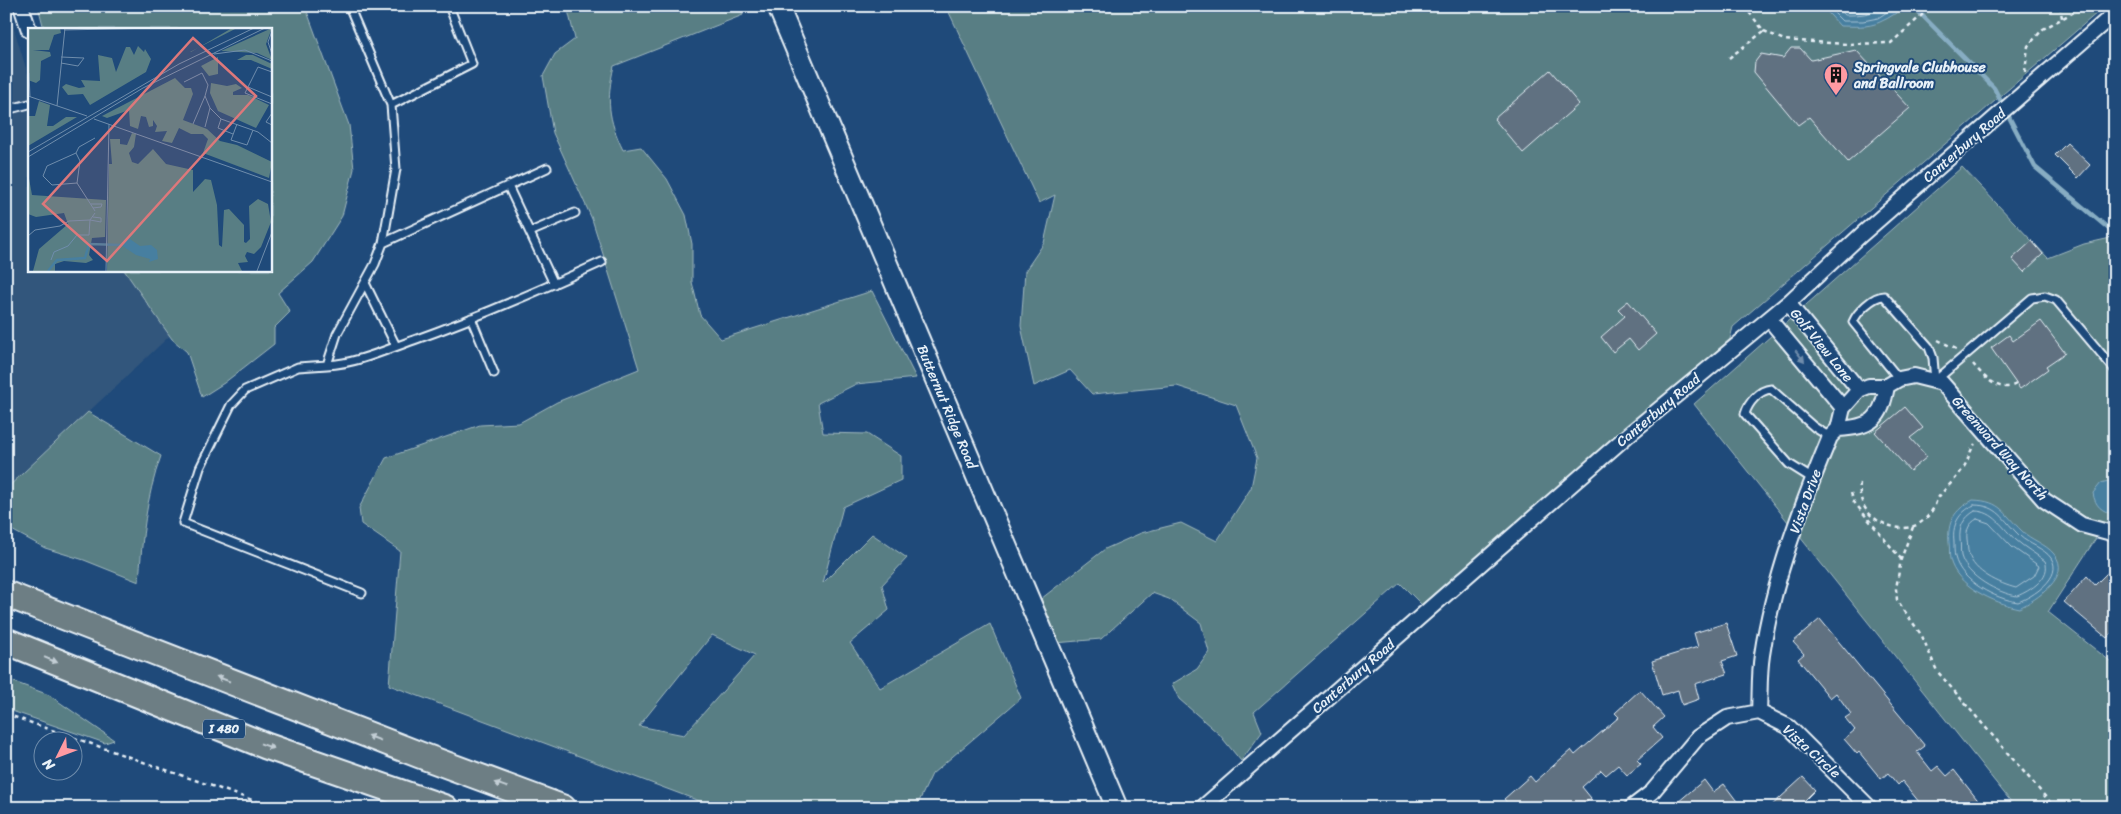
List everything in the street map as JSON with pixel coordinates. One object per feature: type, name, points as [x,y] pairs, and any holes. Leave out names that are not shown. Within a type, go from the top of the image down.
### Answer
[{"type":"highway","points":[[6,580],[62,616]]},
{"type":"highway","points":[[6,594],[420,755],[563,808]]},
{"type":"highway","name":"I 480","points":[[6,641],[266,746],[445,808]]},
{"type":"street","points":[[21,6],[28,28]]},
{"type":"street","name":"Butternut Ridge Road","points":[[778,6],[1116,808]]},
{"type":"street","name":"Canterbury Road","points":[[1202,808],[1621,441],[1788,303],[2023,92],[2115,13]]},
{"type":"street","name":"Golf View Lane","points":[[1788,303],[1859,390],[1869,386],[1887,386],[1899,379],[1914,376],[1938,382]]},
{"type":"street","points":[[1769,318],[1843,408],[1859,390]]},
{"type":"street","name":"Greenward Way North","points":[[1938,382],[2044,500],[2082,525],[2115,534]]},
{"type":"street","points":[[1834,433],[1862,428],[1873,421],[1884,404],[1887,386]]},
{"type":"street","name":"Vista Drive","points":[[1759,712],[1761,657],[1771,603],[1813,479],[1843,408]]},
{"type":"street","points":[[1631,808],[1652,792],[1698,737],[1727,718],[1759,712]]},
{"type":"street","name":"Vista Circle","points":[[1759,712],[1789,727],[1870,808]]},
{"type":"lane","points":[[327,365],[337,334],[365,283],[383,243],[396,169],[391,105],[349,6]]},
{"type":"lane","points":[[391,105],[472,64],[449,6]]},
{"type":"lane","points":[[6,110],[28,104]]},
{"type":"lane","points":[[383,243],[547,168]]},
{"type":"lane","points":[[508,186],[554,284]]},
{"type":"lane","points":[[530,232],[575,213]]},
{"type":"lane","points":[[362,593],[183,523],[200,468],[231,405],[245,390],[298,367],[349,363],[471,318],[602,262]]},
{"type":"lane","points":[[365,283],[396,346]]},
{"type":"lane","points":[[1899,379],[1853,322],[1855,316],[1878,296],[1884,296],[1929,347],[1938,382]]},
{"type":"lane","points":[[1938,382],[2032,298],[2045,296],[2056,300],[2115,370]]},
{"type":"lane","points":[[471,318],[494,373]]},
{"type":"lane","points":[[1813,479],[1789,464],[1745,414],[1747,406],[1764,390],[1771,389],[1814,427],[1834,433]]},
{"type":"path","points":[[1095,6],[1108,12],[1117,6]]},
{"type":"path","points":[[1744,6],[1764,31],[1784,40],[1847,44],[1892,42],[1932,6]]},
{"type":"path","points":[[2060,6],[2062,18]]},
{"type":"path","points":[[2025,74],[2028,46],[2043,29],[2085,6]]},
{"type":"path","points":[[1730,58],[1764,31]]},
{"type":"path","points":[[1940,340],[1961,352]]},
{"type":"path","points":[[1970,361],[1980,372],[1998,386],[2006,388],[2016,384]]},
{"type":"path","points":[[1860,483],[1859,493],[1864,507],[1874,518],[1895,529],[1913,527],[1924,520],[1934,508],[1938,498],[1965,466],[1972,449],[1978,441]]},
{"type":"path","points":[[1851,493],[1854,502],[1901,559]]},
{"type":"path","points":[[1913,527],[1901,559],[1896,589],[1897,600],[1922,636],[1937,671],[2056,808]]},
{"type":"path","points":[[6,714],[275,808]]},
{"type":"shaded area","points":[[7,6],[28,75],[28,271],[146,271],[177,329],[6,489]]},
{"type":"green space","points":[[38,6],[305,6],[349,125],[354,169],[342,216],[313,262],[278,293],[290,312],[274,328],[274,344],[224,383],[202,397],[187,352],[172,339],[125,271],[271,271],[271,28],[44,28]]},
{"type":"green space","points":[[567,6],[740,6],[743,15],[614,66],[611,78],[609,99],[611,119],[623,150],[641,147],[667,179],[686,215],[692,244],[692,282],[700,315],[721,339],[872,291],[916,378],[856,384],[818,403],[823,433],[867,434],[901,456],[901,480],[843,507],[823,583],[872,534],[907,558],[882,585],[889,610],[850,643],[880,688],[990,624],[1021,698],[932,774],[916,808],[718,808],[389,685],[400,551],[361,524],[359,508],[386,458],[480,425],[519,423],[557,402],[639,369],[592,219],[553,133],[543,76],[555,54],[575,39]],"holes":[[[712,635],[755,655],[684,735],[639,726]]]},
{"type":"green space","points":[[946,6],[2105,6],[1733,327],[1730,339],[1422,605],[1400,583],[1254,712],[1262,732],[1241,761],[1219,734],[1179,699],[1172,684],[1197,669],[1209,652],[1201,623],[1169,599],[1152,593],[1101,639],[1055,643],[1037,602],[1105,549],[1141,533],[1181,523],[1217,541],[1251,488],[1257,458],[1236,405],[1177,386],[1092,394],[1070,370],[1034,386],[1021,326],[1025,271],[1044,243],[1055,195],[1039,203]]},
{"type":"green space","points":[[1962,167],[2048,258],[2084,244],[2115,237],[2115,515],[2111,515],[2048,612],[2115,665],[2115,808],[2016,808],[1694,404]]},
{"type":"green space","points":[[88,412],[161,456],[146,518],[139,582],[84,560],[45,548],[6,527],[6,489]]},
{"type":"green space","points":[[6,679],[49,695],[114,740],[105,743],[82,735],[82,732],[73,732],[6,709]]},
{"type":"water","points":[[1822,6],[1908,6],[1875,24],[1840,26]]},
{"type":"water","points":[[2115,479],[2115,514],[2100,508],[2095,501],[2093,493],[2101,483]]},
{"type":"water","points":[[1973,500],[1990,503],[2001,509],[2026,534],[2051,551],[2059,562],[2059,571],[2056,579],[2050,586],[2043,593],[2019,608],[2009,606],[1977,592],[1954,569],[1950,559],[1949,529],[1957,512]]},
{"type":"building","name":"Springvale Clubhouse and Ballroom","points":[[1791,48],[1800,48],[1811,60],[1856,50],[1910,108],[1848,162],[1809,117],[1798,125],[1754,72],[1755,62],[1761,54],[1783,58]]},
{"type":"building","points":[[1550,70],[1579,104],[1523,153],[1494,119]]},
{"type":"building","points":[[2067,143],[2090,165],[2078,178],[2055,155]]},
{"type":"building","points":[[2032,241],[2043,254],[2024,272],[2012,259]]},
{"type":"building","points":[[1628,301],[1656,334],[1638,350],[1629,339],[1613,352],[1601,337],[1625,316],[1618,309]]},
{"type":"building","points":[[2041,321],[2065,353],[2046,366],[2048,369],[2020,389],[1991,348],[2009,335],[2013,341]]},
{"type":"building","points":[[1905,407],[1923,428],[1910,438],[1927,457],[1910,471],[1875,432]]},
{"type":"building","points":[[2115,565],[2115,629],[2107,638],[2064,602],[2087,576],[2095,585]]},
{"type":"building","points":[[1820,619],[1925,746],[1917,752],[1932,771],[1938,766],[1947,776],[1954,770],[1984,808],[1924,808],[1902,781],[1898,785],[1888,773],[1881,779],[1859,752],[1857,754],[1844,739],[1855,730],[1845,718],[1851,714],[1836,693],[1830,698],[1798,659],[1804,654],[1793,642]]},
{"type":"building","points":[[1726,623],[1737,656],[1722,661],[1727,674],[1695,684],[1699,699],[1682,705],[1678,690],[1662,695],[1652,661],[1698,647],[1694,633]]},
{"type":"building","points":[[1640,690],[1664,717],[1653,727],[1662,738],[1637,760],[1641,764],[1627,775],[1618,765],[1606,775],[1601,770],[1582,787],[1591,798],[1580,808],[1511,808],[1504,799],[1530,776],[1535,782],[1571,750],[1575,755],[1619,717],[1615,713]]},
{"type":"building","points":[[1803,777],[1815,790],[1804,801],[1810,808],[1769,808]]},
{"type":"building","points":[[1704,780],[1713,792],[1724,784],[1742,808],[1671,808]]},
{"type":"waterway","points":[[1913,6],[1994,88],[2035,167],[2115,234]]},
{"type":"place","name":"Springvale Clubhouse and Ballroom","points":[[1836,96]]}]
